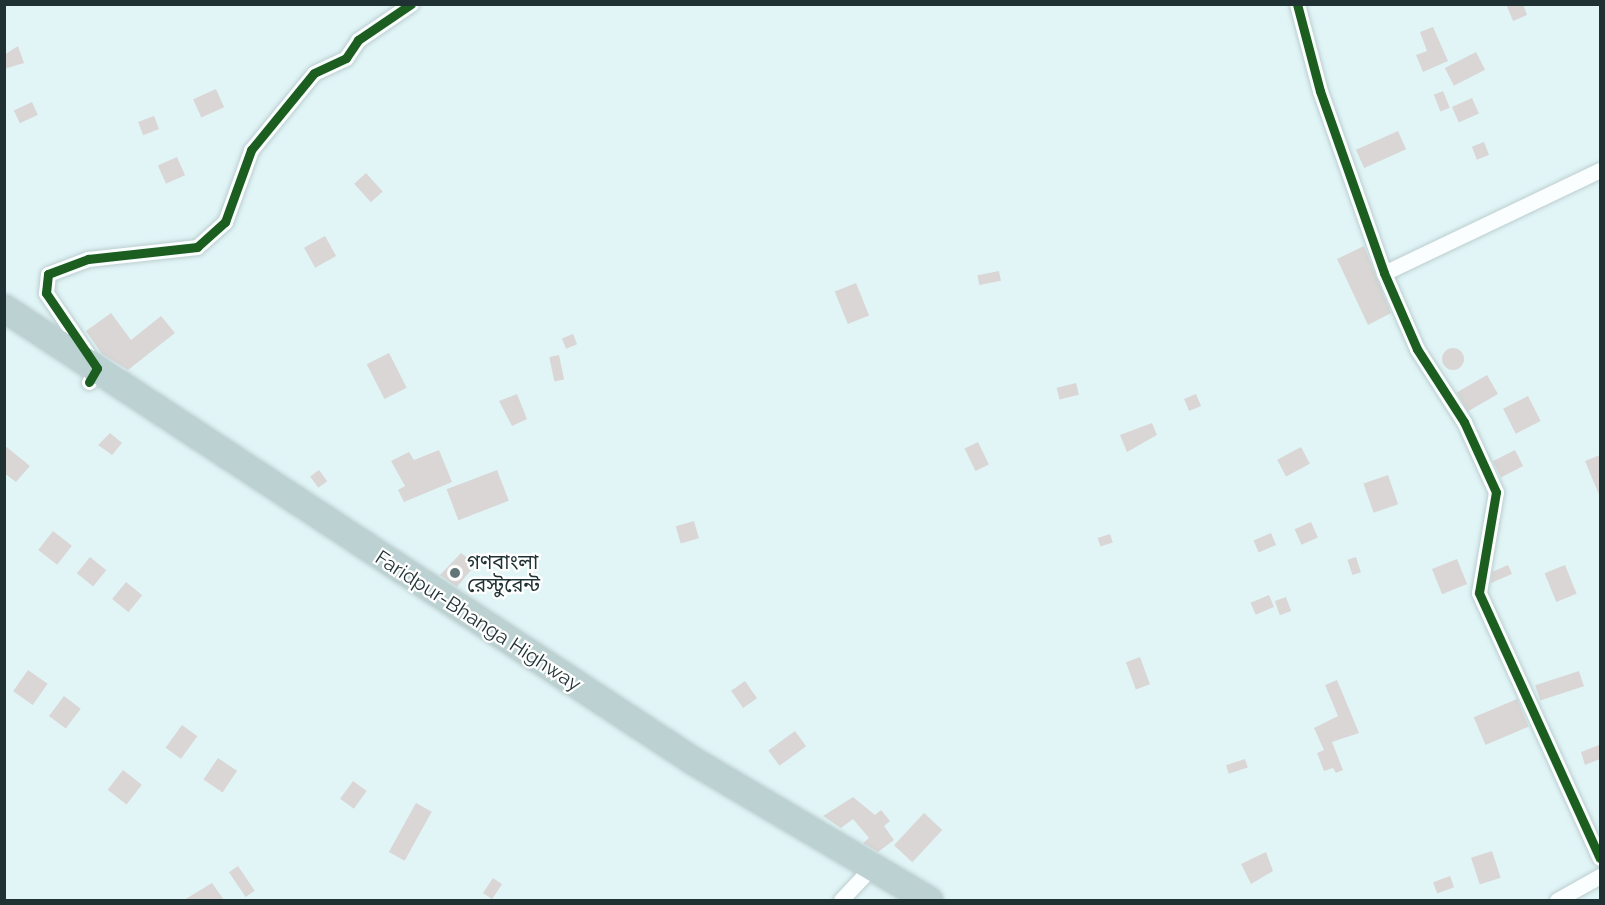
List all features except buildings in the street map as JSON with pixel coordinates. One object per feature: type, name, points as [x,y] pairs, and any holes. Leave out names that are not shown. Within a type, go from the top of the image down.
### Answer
[{"type":"highway","name":"Faridpur-Bhanga Highway","points":[[4,308],[93,375],[393,586],[857,884],[895,900]]},
{"type":"highway","name":"Faridpur-Bhanga Highway","points":[[4,327],[93,375]]},
{"type":"highway","name":"Faridpur-Bhanga Highway","points":[[857,884],[929,900]]},
{"type":"street","points":[[93,375],[46,293],[48,274],[88,259],[197,247],[225,222],[251,150],[314,73],[346,58],[358,40],[411,4]]},
{"type":"street","points":[[1297,4],[1324,102],[1384,273],[1417,349],[1464,422],[1496,492],[1479,593],[1600,858]]},
{"type":"street","points":[[1384,273],[1600,170]]},
{"type":"street","points":[[1557,900],[1600,876]]},
{"type":"cycle path","points":[[89,382],[97,368],[46,293],[48,274],[88,259],[197,247],[225,222],[251,150],[314,73],[346,58],[358,40],[411,4]]},
{"type":"cycle path","points":[[1297,4],[1320,91],[1384,273],[1417,349],[1464,422],[1496,492],[1479,593],[1600,858]]},
{"type":"place","name":"গণবাংলা রেস্টুরেন্ট","points":[[455,573]]}]
